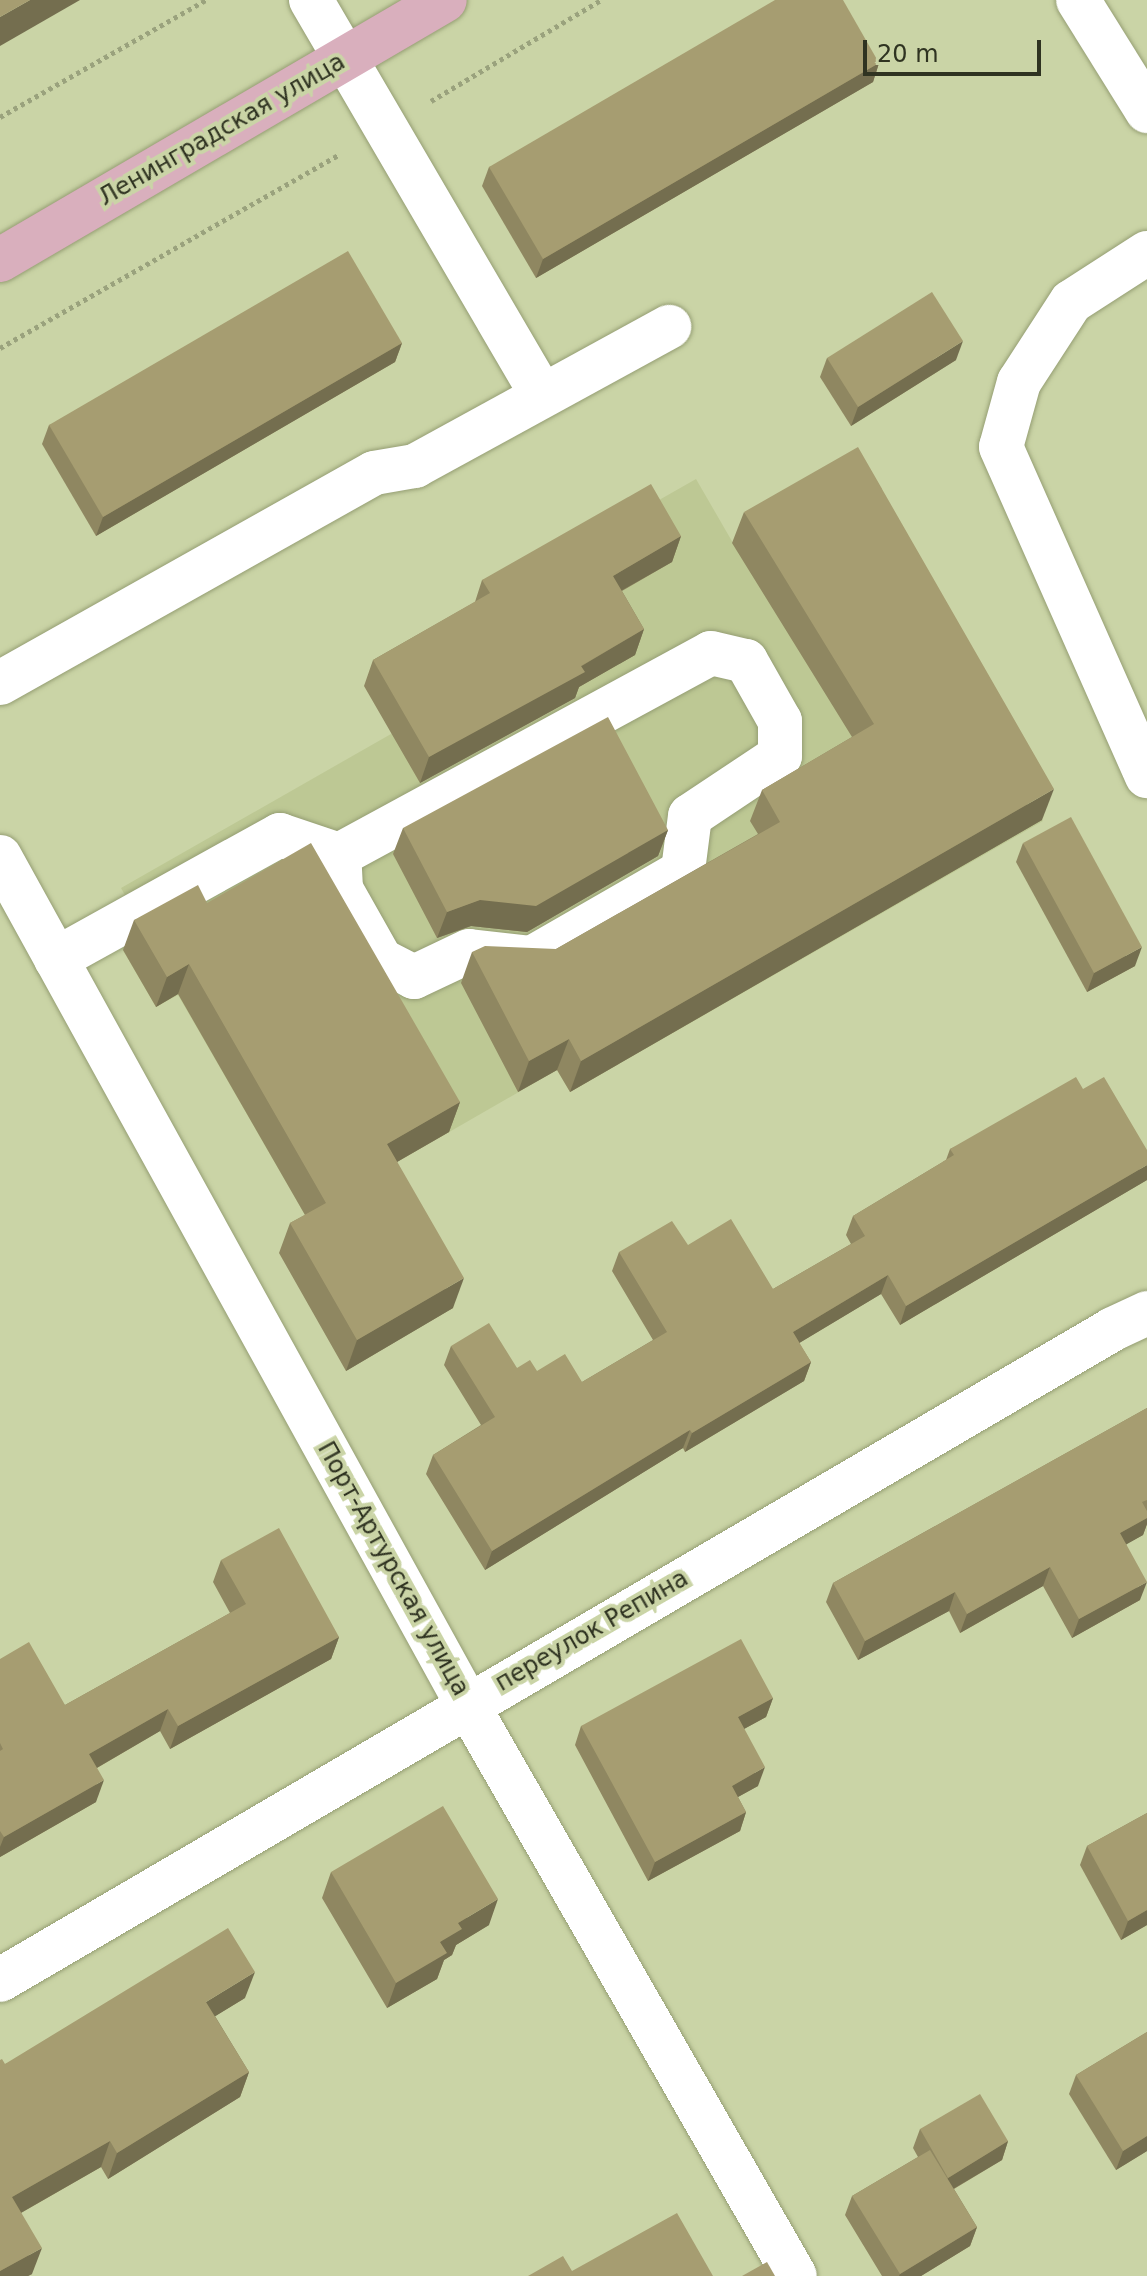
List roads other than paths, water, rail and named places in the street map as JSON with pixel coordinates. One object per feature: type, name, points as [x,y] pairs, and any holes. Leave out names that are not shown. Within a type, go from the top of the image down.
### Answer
[{"type":"main road","name":"Ленинградская улица","points":[[0,260],[445,0]]},
{"type":"street","points":[[311,0],[542,396]]},
{"type":"street","points":[[1078,0],[1147,111]]},
{"type":"street","points":[[1147,253],[1071,302],[1019,382],[1001,447],[1147,776]]},
{"type":"street","points":[[0,683],[374,473],[415,466],[669,327]]},
{"type":"street","points":[[56,959],[280,835],[339,855],[711,653],[746,661],[780,721],[780,756],[690,816],[683,871],[532,958],[469,951],[414,977],[381,960],[341,889],[339,855]]},
{"type":"street","name":"Порт-Артурская улица","points":[[0,857],[467,1704],[795,2276]]},
{"type":"street","name":"переулок Репина","points":[[0,1980],[467,1704],[1147,1313]]}]
